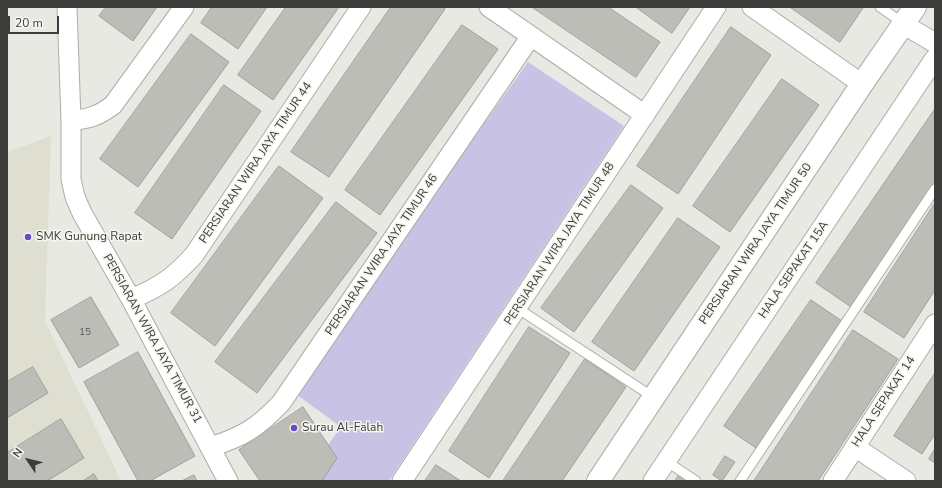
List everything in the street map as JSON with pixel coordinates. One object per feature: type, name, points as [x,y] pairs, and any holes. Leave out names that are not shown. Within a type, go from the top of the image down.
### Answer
[{"type":"street","name":"PERSIARAN WIRA JAYA TIMUR 31","points":[[67,7],[71,121],[71,179],[74,197],[211,446],[228,481]]},
{"type":"street","points":[[71,121],[99,115],[113,105],[184,7]]},
{"type":"street","name":"PERSIARAN WIRA JAYA TIMUR 44","points":[[131,299],[152,290],[165,282],[179,271],[194,255],[361,7]]},
{"type":"street","points":[[489,7],[645,115]]},
{"type":"street","name":"PERSIARAN WIRA JAYA TIMUR 48","points":[[402,481],[716,7]]},
{"type":"street","points":[[752,7],[862,84]]},
{"type":"street","points":[[909,15],[935,43]]},
{"type":"street","name":"PERSIARAN WIRA JAYA TIMUR 50","points":[[598,481],[909,15]]},
{"type":"street","name":"PERSIARAN WIRA JAYA TIMUR 46","points":[[211,446],[235,439],[250,430],[266,419],[281,403],[531,36]]},
{"type":"street","name":"HALA SEPAKAT 15A","points":[[653,481],[935,58]]},
{"type":"street","name":"HALA SEPAKAT 14","points":[[833,481],[935,324]]},
{"type":"street","points":[[855,447],[906,481]]},
{"type":"lane","points":[[880,7],[909,15]]},
{"type":"lane","points":[[740,481],[935,189]]},
{"type":"lane","points":[[517,308],[653,398]]},
{"type":"lane","points":[[666,461],[696,481]]},
{"type":"shaded area","points":[[528,62],[624,126],[389,481],[302,481],[341,427],[293,392]]},
{"type":"shaded area","name":"SMK Gunung Rapat","points":[[51,136],[45,321],[121,481],[7,481],[7,152]]},
{"type":"building","points":[[106,7],[157,7],[133,41],[99,16]]},
{"type":"building","points":[[212,7],[267,7],[238,49],[201,23]]},
{"type":"building","points":[[286,7],[339,7],[273,100],[238,75]]},
{"type":"building","points":[[391,7],[443,7],[445,9],[329,177],[291,152]]},
{"type":"building","points":[[532,7],[608,7],[660,42],[636,77]]},
{"type":"building","points":[[636,7],[690,7],[672,33]]},
{"type":"building","points":[[790,7],[862,7],[863,8],[840,42]]},
{"type":"building","points":[[462,25],[498,49],[380,215],[345,190]]},
{"type":"building","points":[[731,27],[771,55],[678,194],[637,166]]},
{"type":"building","points":[[191,34],[229,62],[138,187],[100,159]]},
{"type":"building","points":[[782,79],[819,105],[730,232],[693,206]]},
{"type":"building","points":[[224,85],[261,111],[172,239],[135,213]]},
{"type":"building","points":[[935,109],[935,184],[851,307],[816,283]]},
{"type":"building","points":[[279,166],[323,198],[215,346],[171,313]]},
{"type":"building","points":[[631,185],[663,208],[574,332],[541,308]]},
{"type":"building","points":[[336,202],[377,233],[257,393],[215,362]]},
{"type":"building","points":[[935,203],[935,290],[904,338],[864,312]]},
{"type":"building","points":[[678,218],[720,247],[634,371],[592,342]]},
{"type":"building","points":[[91,297],[119,345],[79,368],[51,320]]},
{"type":"building","points":[[811,300],[842,321],[756,448],[724,426]]},
{"type":"building","points":[[529,327],[570,353],[489,478],[449,451]]},
{"type":"building","points":[[853,330],[898,359],[818,481],[754,481]]},
{"type":"building","points":[[138,352],[195,456],[150,481],[138,481],[84,382]]},
{"type":"building","points":[[585,359],[626,387],[562,481],[503,481]]},
{"type":"building","points":[[33,367],[48,393],[7,418],[7,382]]},
{"type":"building","points":[[935,373],[935,434],[922,454],[894,436]]},
{"type":"building","name":"Surau Al-Falah","points":[[303,407],[337,458],[322,481],[260,481],[239,450]]},
{"type":"building","points":[[61,419],[84,458],[47,481],[7,481],[7,453]]},
{"type":"building","points":[[935,449],[935,463],[929,459]]},
{"type":"building","points":[[725,456],[735,462],[722,481],[713,475]]},
{"type":"building","points":[[436,465],[461,481],[425,481]]},
{"type":"building","points":[[94,474],[98,481],[83,481]]},
{"type":"building","points":[[194,475],[197,481],[182,481]]},
{"type":"building","points":[[679,475],[688,481],[675,481]]},
{"type":"place","name":"SMK Gunung Rapat","points":[[28,237]]},
{"type":"place","name":"Surau Al-Falah","points":[[294,428]]}]
